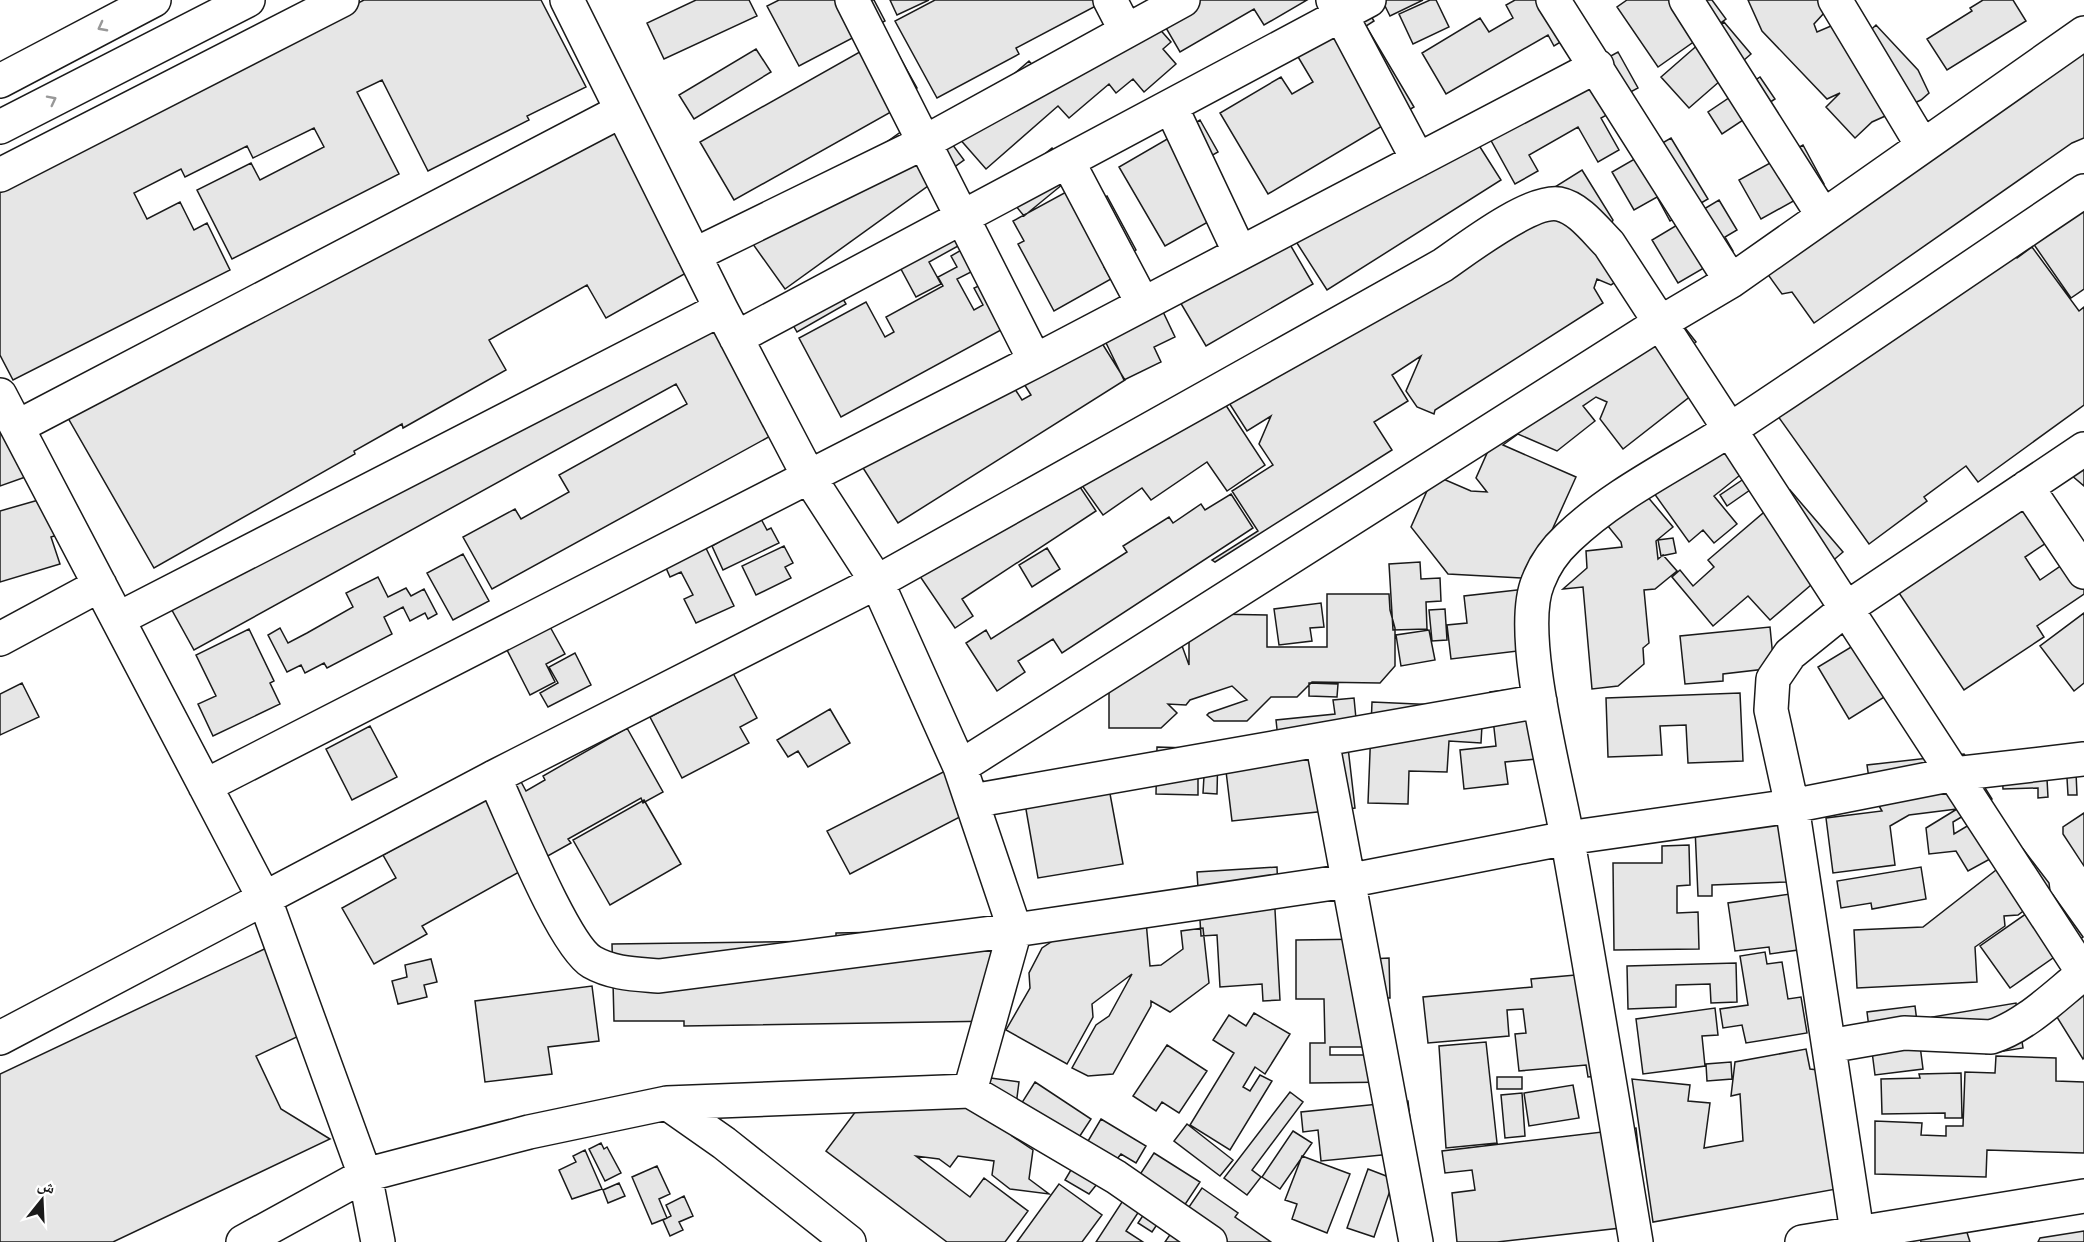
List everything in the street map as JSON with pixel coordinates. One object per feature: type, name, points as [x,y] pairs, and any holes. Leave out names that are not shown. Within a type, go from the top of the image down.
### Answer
[{"type":"street","points":[[0,81],[154,0]]},
{"type":"street","points":[[0,127],[248,0]]},
{"type":"street","points":[[0,175],[342,0]]},
{"type":"street","points":[[567,0],[721,309],[809,477],[878,582],[960,767],[1015,930],[970,1091]]},
{"type":"street","points":[[852,0],[1035,361]]},
{"type":"street","points":[[1110,0],[1126,31]]},
{"type":"street","points":[[694,255],[925,142],[1183,0]]},
{"type":"street","points":[[736,338],[1171,107],[1337,8],[1369,0]]},
{"type":"street","points":[[1553,0],[1598,66],[1731,280]]},
{"type":"street","points":[[1835,0],[1922,145]]},
{"type":"street","points":[[1691,2],[1822,214]]},
{"type":"street","points":[[1337,8],[1418,160]]},
{"type":"street","points":[[960,767],[1731,280],[1822,214],[2084,33]]},
{"type":"street","points":[[205,786],[1035,361],[1598,66]]},
{"type":"street","points":[[1171,107],[1240,253]]},
{"type":"street","points":[[378,1242],[365,1175],[265,900],[5,406],[621,111]]},
{"type":"street","points":[[1068,162],[1143,304]]},
{"type":"street","points":[[1636,1242],[1568,838],[1540,701],[1532,637],[1532,604],[1537,584],[1549,560],[1567,539],[1616,500],[1728,430],[2084,191]]},
{"type":"street","points":[[0,1038],[494,777],[878,582],[1443,266],[1485,236],[1543,204],[1559,204],[1576,212],[1609,244],[1728,430],[1847,608],[2084,973],[2028,1017],[2004,1033],[1992,1037],[1904,1033],[1828,1046]]},
{"type":"street","points":[[118,620],[721,309]]},
{"type":"street","points":[[1857,1232],[1792,806],[1771,710],[1773,679],[1790,654],[1847,608],[2084,449]]},
{"type":"street","points":[[2027,487],[2084,572]]},
{"type":"street","points":[[0,639],[100,585]]},
{"type":"street","points":[[972,801],[1540,701]]},
{"type":"street","points":[[1322,740],[1416,1242]]},
{"type":"street","points":[[494,777],[568,937],[590,961],[610,971],[659,976],[1015,930],[1347,881],[1568,838],[1792,806],[1954,774],[2084,759]]},
{"type":"street","points":[[243,1242],[365,1175],[529,1132],[667,1103],[970,1091],[1116,1177],[1210,1242]]},
{"type":"street","points":[[667,1103],[724,1143],[849,1242]]},
{"type":"street","points":[[1802,1242],[2084,1197]]},
{"type":"building","points":[[364,0],[541,0],[586,87],[527,116],[529,120],[428,171],[382,80],[357,92],[399,174],[232,259],[197,190],[251,163],[260,180],[324,147],[314,128],[253,158],[247,146],[185,177],[181,169],[134,193],[147,219],[180,202],[194,230],[207,223],[230,270],[13,380],[0,355],[0,184]]},
{"type":"building","points":[[696,0],[749,0],[757,16],[664,59],[647,23]]},
{"type":"building","points":[[779,0],[874,0],[885,21],[799,66],[767,6]]},
{"type":"building","points":[[890,0],[929,0],[897,15]]},
{"type":"building","points":[[935,0],[1107,0],[1016,48],[1019,54],[937,98],[895,21]]},
{"type":"building","points":[[1190,0],[1307,0],[1264,25],[1254,9],[1180,52],[1155,9]]},
{"type":"building","points":[[1361,0],[1374,21],[1366,26],[1414,107],[1268,194],[1220,113],[1281,77],[1292,94],[1313,82],[1288,40]]},
{"type":"building","points":[[1382,0],[1423,0],[1390,16]]},
{"type":"building","points":[[1430,0],[1436,0],[1449,27],[1413,44],[1399,14]]},
{"type":"building","points":[[1515,0],[1572,0],[1587,26],[1554,46],[1548,35],[1446,94],[1422,53],[1480,18],[1489,32],[1513,18],[1506,5]]},
{"type":"building","points":[[1627,0],[1712,0],[1726,19],[1658,67],[1617,7]]},
{"type":"building","points":[[1748,0],[1836,0],[1814,24],[1817,32],[1838,23],[1853,47],[1876,25],[1918,70],[1929,93],[1921,100],[1872,122],[1855,138],[1826,107],[1840,93],[1827,99],[1762,31]]},
{"type":"building","points":[[1983,0],[2013,0],[2026,21],[1947,70],[1927,39],[1972,11],[1970,8]]},
{"type":"building","points":[[1141,8],[1171,42],[1163,49],[1176,64],[1144,92],[1133,79],[1116,93],[1109,84],[1069,118],[1058,106],[986,169],[951,129],[1029,61],[1049,83]]},
{"type":"building","points":[[1724,22],[1751,54],[1689,108],[1661,77]]},
{"type":"building","points":[[2084,33],[2084,138],[2072,143],[1814,323],[1792,292],[1782,294],[1759,262]]},
{"type":"building","points":[[888,36],[917,88],[894,101],[898,108],[734,200],[700,142]]},
{"type":"building","points":[[756,49],[771,72],[694,119],[679,95]]},
{"type":"building","points":[[1618,52],[1638,88],[1610,103],[1614,111],[1601,118],[1619,150],[1598,162],[1578,127],[1529,155],[1538,171],[1515,184],[1483,126]]},
{"type":"building","points":[[1760,77],[1775,99],[1722,134],[1708,112]]},
{"type":"building","points":[[612,109],[711,259],[606,318],[587,285],[489,340],[506,370],[403,428],[402,424],[354,451],[355,454],[154,568],[60,404]]},
{"type":"building","points":[[1200,120],[1218,152],[1202,161],[1223,198],[1201,210],[1208,222],[1165,246],[1119,167]]},
{"type":"building","points":[[916,121],[935,121],[964,160],[785,289],[750,240]]},
{"type":"building","points":[[1468,128],[1501,180],[1327,290],[1288,229]]},
{"type":"building","points":[[1671,138],[1708,199],[1670,221],[1657,197],[1634,210],[1612,172]]},
{"type":"building","points":[[1803,145],[1824,184],[1761,219],[1739,180]]},
{"type":"building","points":[[1052,148],[1074,175],[1024,216],[1002,189]]},
{"type":"building","points":[[1582,170],[1613,220],[1609,229],[1641,266],[1611,285],[1597,279],[1594,288],[1603,303],[1435,410],[1434,414],[1417,407],[1406,391],[1421,356],[1392,375],[1408,401],[1374,422],[1392,450],[1215,562],[1212,560],[1258,531],[1232,491],[1273,465],[1259,444],[1271,416],[1247,431],[1224,395]]},
{"type":"building","points":[[1079,185],[1090,205],[1107,196],[1136,250],[1104,267],[1111,279],[1054,311],[1018,244],[1024,241],[1013,221]]},
{"type":"building","points":[[2084,193],[2084,289],[2071,298],[2026,233]]},
{"type":"building","points":[[1719,200],[1737,230],[1725,237],[1733,251],[1678,283],[1652,240]]},
{"type":"building","points":[[1281,229],[1313,284],[1206,346],[1173,290]]},
{"type":"building","points":[[978,235],[929,262],[941,284],[916,297],[888,245]]},
{"type":"building","points":[[2004,241],[2017,258],[2032,247],[2079,311],[2084,307],[2084,405],[1978,482],[1966,466],[1924,497],[1927,501],[1869,544],[1770,405]]},
{"type":"building","points":[[963,249],[975,270],[957,279],[974,310],[983,305],[974,288],[990,281],[1012,324],[841,417],[799,338],[866,302],[885,337],[894,332],[886,317],[943,286],[938,277],[957,267],[951,256]]},
{"type":"building","points":[[829,275],[846,304],[797,332],[780,302]]},
{"type":"building","points":[[729,295],[794,423],[492,589],[463,537],[515,509],[521,519],[569,492],[559,475],[687,404],[676,384],[194,650],[168,603]]},
{"type":"building","points":[[1156,297],[1175,337],[1154,347],[1161,362],[1124,380],[1094,318]]},
{"type":"building","points":[[1678,319],[1696,342],[1691,346],[1715,377],[1623,449],[1600,419],[1607,402],[1596,397],[1583,406],[1595,421],[1557,451],[1518,434],[1503,445],[1576,477],[1543,550],[1541,579],[1448,574],[1411,527],[1434,475],[1471,491],[1487,492],[1476,478],[1496,433],[1576,371],[1600,381],[1605,370]]},
{"type":"building","points":[[1090,324],[1125,380],[898,523],[858,460],[1002,369],[1022,400],[1031,395],[1016,371]]},
{"type":"building","points":[[1212,384],[1265,465],[1227,491],[1207,462],[1151,500],[1142,488],[1103,515],[1076,477]]},
{"type":"building","points":[[0,408],[31,475],[0,486]]},
{"type":"building","points":[[1737,421],[1765,455],[1714,496],[1737,524],[1714,543],[1703,530],[1689,542],[1651,489]]},
{"type":"building","points":[[2084,459],[2084,486],[2071,475]]},
{"type":"building","points":[[1766,464],[1750,490],[1727,506],[1720,495]]},
{"type":"building","points":[[1066,466],[1096,511],[962,599],[973,616],[955,628],[913,566]]},
{"type":"building","points":[[2040,478],[2072,526],[2025,557],[2040,580],[2084,550],[2084,594],[2037,626],[2044,637],[1964,690],[1889,578]]},
{"type":"building","points":[[1636,483],[1673,527],[1656,541],[1658,559],[1663,555],[1677,571],[1655,589],[1644,590],[1649,643],[1643,648],[1644,664],[1618,686],[1592,689],[1583,587],[1563,589],[1587,568],[1586,551],[1622,547],[1621,542],[1599,515]]},
{"type":"building","points":[[1790,490],[1843,552],[1815,576],[1818,579],[1770,620],[1748,596],[1713,626],[1672,577],[1680,570],[1693,586],[1714,567],[1708,560]]},
{"type":"building","points":[[1231,494],[1253,528],[1062,653],[1053,639],[1018,661],[1025,672],[997,691],[966,643],[986,630],[991,639],[1127,552],[1123,546],[1169,517],[1173,523],[1201,504],[1205,510]]},
{"type":"building","points":[[56,495],[67,532],[51,537],[60,564],[0,582],[0,511]]},
{"type":"building","points":[[760,517],[767,530],[771,528],[779,543],[723,570],[712,546],[719,542],[715,534]]},
{"type":"building","points":[[1673,538],[1676,553],[1661,556],[1658,540]]},
{"type":"building","points":[[703,542],[734,606],[696,623],[684,599],[693,595],[681,572],[670,577],[663,561]]},
{"type":"building","points":[[784,546],[793,563],[785,567],[791,578],[756,595],[742,566]]},
{"type":"building","points":[[1047,548],[1060,569],[1032,587],[1019,565]]},
{"type":"building","points":[[463,554],[489,601],[453,620],[427,573]]},
{"type":"building","points":[[1420,562],[1421,579],[1440,578],[1441,601],[1426,602],[1427,629],[1393,630],[1389,564]]},
{"type":"building","points":[[378,577],[388,597],[406,588],[411,596],[424,589],[437,614],[428,619],[425,613],[410,621],[403,607],[384,617],[392,634],[327,668],[324,663],[305,673],[301,665],[287,672],[268,635],[280,628],[288,643],[307,633],[353,607],[346,593]]},
{"type":"building","points":[[1536,588],[1543,648],[1451,659],[1447,625],[1467,623],[1464,596]]},
{"type":"building","points":[[1327,594],[1389,594],[1395,628],[1395,666],[1380,683],[1312,682],[1297,697],[1271,697],[1247,721],[1214,721],[1207,715],[1209,713],[1247,700],[1232,686],[1190,700],[1186,705],[1168,704],[1177,713],[1161,728],[1109,728],[1109,686],[1177,632],[1189,665],[1189,639],[1213,614],[1267,615],[1267,647],[1327,647]]},
{"type":"building","points":[[1321,603],[1324,627],[1310,628],[1312,641],[1279,645],[1274,609]]},
{"type":"building","points":[[1445,609],[1447,640],[1432,641],[1429,610]]},
{"type":"building","points":[[2084,613],[2084,683],[2074,691],[2040,646]]},
{"type":"building","points":[[549,625],[565,654],[546,664],[555,682],[530,695],[506,648]]},
{"type":"building","points":[[1770,627],[1774,668],[1723,674],[1723,681],[1685,684],[1680,636]]},
{"type":"building","points":[[249,629],[274,681],[270,683],[280,704],[213,736],[198,704],[216,696],[196,655]]},
{"type":"building","points":[[1429,630],[1435,660],[1401,666],[1396,635]]},
{"type":"building","points":[[1871,635],[1902,686],[1849,719],[1818,667]]},
{"type":"building","points":[[575,653],[591,685],[548,707],[540,693],[558,683],[549,667]]},
{"type":"building","points":[[733,673],[757,718],[740,727],[749,743],[682,778],[650,717]]},
{"type":"building","points":[[22,683],[39,717],[0,735],[0,694]]},
{"type":"building","points":[[1309,683],[1338,684],[1337,697],[1309,696]]},
{"type":"building","points":[[1549,685],[1536,759],[1505,762],[1508,784],[1464,789],[1460,750],[1496,746],[1490,692]]},
{"type":"building","points":[[1740,693],[1743,761],[1688,763],[1686,725],[1660,726],[1662,755],[1608,757],[1606,698]]},
{"type":"building","points":[[1354,698],[1357,729],[1346,730],[1355,808],[1232,821],[1225,763],[1280,757],[1276,720],[1335,714],[1333,700]]},
{"type":"building","points":[[1372,702],[1483,707],[1481,743],[1449,741],[1447,772],[1409,771],[1408,804],[1368,803]]},
{"type":"building","points":[[830,709],[850,743],[808,767],[798,751],[788,757],[777,740]]},
{"type":"building","points":[[370,726],[397,777],[352,800],[326,749]]},
{"type":"building","points":[[627,728],[663,792],[643,803],[641,798],[568,839],[571,843],[422,926],[427,934],[374,964],[342,908],[396,878],[383,855],[519,778],[526,791],[545,780],[543,776]]},
{"type":"building","points":[[1157,747],[1218,749],[1217,794],[1203,793],[1204,776],[1198,776],[1198,795],[1156,794]]},
{"type":"building","points":[[2075,750],[2077,795],[2068,795],[2067,778],[2047,779],[2048,797],[2038,798],[2038,788],[2003,789],[2001,754]]},
{"type":"building","points":[[1964,754],[1992,799],[1953,822],[1954,834],[1994,810],[2005,857],[1988,860],[1968,871],[1956,851],[1929,854],[1926,828],[1957,809],[1909,815],[1890,826],[1895,865],[1833,873],[1826,818],[1882,811],[1871,792],[1867,765]]},
{"type":"building","points":[[959,764],[981,806],[850,874],[827,831]]},
{"type":"building","points":[[1108,783],[1123,864],[1038,878],[1024,798]]},
{"type":"building","points":[[644,800],[681,864],[610,905],[573,840]]},
{"type":"building","points":[[2084,813],[2084,866],[2063,834],[2063,827]]},
{"type":"building","points":[[1785,824],[1787,882],[1712,885],[1712,896],[1698,896],[1695,828]]},
{"type":"building","points":[[1689,845],[1690,885],[1677,886],[1677,913],[1698,912],[1699,949],[1614,950],[1613,863],[1662,863],[1662,846]]},
{"type":"building","points":[[2023,849],[2049,883],[2050,891],[2018,915],[2004,916],[2005,926],[1975,947],[1977,982],[1857,988],[1854,930],[1923,927]]},
{"type":"building","points":[[1277,867],[1278,892],[1274,892],[1280,1000],[1263,1001],[1262,984],[1220,987],[1217,935],[1201,936],[1197,872]]},
{"type":"building","points":[[1921,867],[1926,899],[1872,909],[1871,903],[1841,908],[1837,881]]},
{"type":"building","points":[[1790,894],[1798,950],[1770,954],[1769,947],[1735,951],[1728,903]]},
{"type":"building","points":[[2053,895],[2083,937],[2010,988],[1980,946]]},
{"type":"building","points":[[1194,899],[1196,920],[1146,921],[1150,966],[1161,965],[1183,949],[1181,931],[1203,928],[1209,983],[1170,1012],[1151,1001],[1151,1006],[1113,1074],[1088,1076],[1072,1068],[1096,1025],[1109,1016],[1132,974],[1092,1004],[1093,1017],[1067,1064],[1006,1030],[1030,988],[1029,973],[1042,948],[1051,942],[1057,932]]},
{"type":"building","points":[[997,930],[998,1021],[684,1026],[684,1021],[614,1021],[612,944],[836,941],[836,933]]},
{"type":"building","points":[[1370,939],[1370,959],[1389,958],[1390,998],[1383,998],[1383,1047],[1330,1047],[1330,1055],[1395,1055],[1395,1082],[1310,1083],[1310,1043],[1325,1043],[1324,999],[1296,999],[1296,940]]},
{"type":"building","points":[[275,944],[316,1028],[256,1056],[281,1109],[330,1139],[113,1242],[0,1242],[0,1074]]},
{"type":"building","points":[[1765,952],[1767,964],[1782,962],[1788,999],[1801,997],[1807,1033],[1746,1043],[1742,1025],[1723,1028],[1720,1009],[1748,1005],[1740,956]]},
{"type":"building","points":[[431,959],[437,982],[424,985],[427,997],[398,1004],[392,981],[407,977],[405,965]]},
{"type":"building","points":[[2084,961],[2084,1058],[2083,1059],[2052,1009]]},
{"type":"building","points":[[1736,963],[1737,1002],[1711,1003],[1710,984],[1676,985],[1676,1007],[1628,1009],[1627,966]]},
{"type":"building","points":[[1598,973],[1609,1075],[1588,1077],[1586,1065],[1519,1071],[1515,1034],[1526,1033],[1523,1009],[1507,1010],[1509,1036],[1428,1043],[1423,997],[1532,987],[1531,979]]},
{"type":"building","points":[[592,986],[599,1041],[548,1047],[552,1074],[485,1082],[475,1001]]},
{"type":"building","points":[[2016,1003],[2023,1048],[1986,1054],[1981,1028],[1935,1035],[1932,1017]]},
{"type":"building","points":[[1915,1006],[1923,1069],[1875,1075],[1867,1012]]},
{"type":"building","points":[[1715,1008],[1718,1035],[1702,1036],[1705,1066],[1643,1074],[1636,1019]]},
{"type":"building","points":[[1254,1013],[1290,1034],[1265,1074],[1255,1067],[1243,1087],[1250,1091],[1260,1075],[1272,1081],[1230,1150],[1190,1125],[1234,1053],[1213,1040],[1229,1015],[1246,1026]]},
{"type":"building","points":[[1486,1042],[1497,1143],[1446,1148],[1439,1046]]},
{"type":"building","points":[[1167,1045],[1207,1071],[1179,1113],[1162,1102],[1156,1111],[1133,1096]]},
{"type":"building","points":[[1806,1049],[1810,1069],[1827,1071],[1842,1188],[1653,1222],[1632,1079],[1690,1085],[1688,1101],[1710,1103],[1704,1148],[1743,1141],[1740,1094],[1731,1096],[1735,1062]]},
{"type":"building","points":[[1996,1056],[2056,1058],[2056,1081],[2084,1082],[2084,1153],[1987,1150],[1986,1177],[1875,1174],[1875,1121],[1922,1123],[1921,1135],[1946,1136],[1946,1126],[1963,1126],[1965,1072],[1995,1073]]},
{"type":"building","points":[[1731,1062],[1732,1079],[1707,1081],[1706,1064]]},
{"type":"building","points":[[1961,1073],[1962,1118],[1945,1118],[1945,1113],[1882,1114],[1881,1079],[1920,1078],[1919,1074]]},
{"type":"building","points":[[976,1076],[1019,1082],[1012,1136],[1033,1150],[1029,1179],[1049,1194],[1010,1189],[992,1175],[994,1161],[958,1156],[950,1167],[939,1159],[916,1156],[970,1197],[984,1178],[1028,1211],[1005,1242],[947,1242],[826,1151],[880,1079]]},
{"type":"building","points":[[1497,1077],[1522,1077],[1522,1089],[1497,1089]]},
{"type":"building","points":[[1035,1082],[1091,1119],[1070,1151],[1006,1128]]},
{"type":"building","points":[[1573,1085],[1579,1118],[1529,1126],[1524,1093]]},
{"type":"building","points":[[1290,1092],[1303,1102],[1252,1170],[1261,1177],[1247,1195],[1224,1178]]},
{"type":"building","points":[[1522,1093],[1525,1136],[1505,1138],[1501,1095]]},
{"type":"building","points":[[1408,1101],[1415,1166],[1392,1154],[1321,1161],[1318,1130],[1303,1132],[1301,1112]]},
{"type":"building","points":[[1101,1119],[1146,1146],[1136,1163],[1121,1154],[1089,1194],[1065,1180]]},
{"type":"building","points":[[1187,1124],[1233,1160],[1220,1176],[1174,1141]]},
{"type":"building","points":[[1636,1128],[1647,1225],[1497,1242],[1457,1242],[1452,1193],[1475,1190],[1472,1170],[1445,1173],[1442,1151]]},
{"type":"building","points":[[1293,1131],[1312,1143],[1280,1189],[1262,1177]]},
{"type":"building","points":[[601,1143],[604,1149],[607,1147],[621,1173],[605,1181],[589,1149]]},
{"type":"building","points":[[585,1150],[602,1189],[572,1199],[559,1170],[576,1162],[573,1156]]},
{"type":"building","points":[[1154,1153],[1200,1182],[1176,1218],[1166,1211],[1152,1232],[1138,1223],[1150,1205],[1145,1202],[1126,1231],[1143,1242],[1096,1242]]},
{"type":"building","points":[[1302,1156],[1350,1174],[1327,1233],[1292,1219],[1297,1204],[1285,1200]]},
{"type":"building","points":[[657,1166],[670,1194],[659,1199],[667,1218],[652,1224],[632,1177]]},
{"type":"building","points":[[1368,1169],[1394,1179],[1374,1237],[1347,1228]]},
{"type":"building","points":[[619,1183],[625,1196],[608,1203],[603,1190]]},
{"type":"building","points":[[1059,1184],[1102,1215],[1082,1242],[1017,1242]]},
{"type":"building","points":[[1202,1188],[1238,1213],[1235,1217],[1271,1242],[1165,1242]]},
{"type":"building","points":[[684,1196],[693,1216],[679,1222],[683,1230],[670,1236],[663,1220],[671,1216],[666,1205]]},
{"type":"building","points":[[1964,1223],[1970,1242],[1921,1242],[1919,1235]]},
{"type":"building","points":[[2084,1231],[2084,1242],[2038,1242],[2040,1238]]}]
